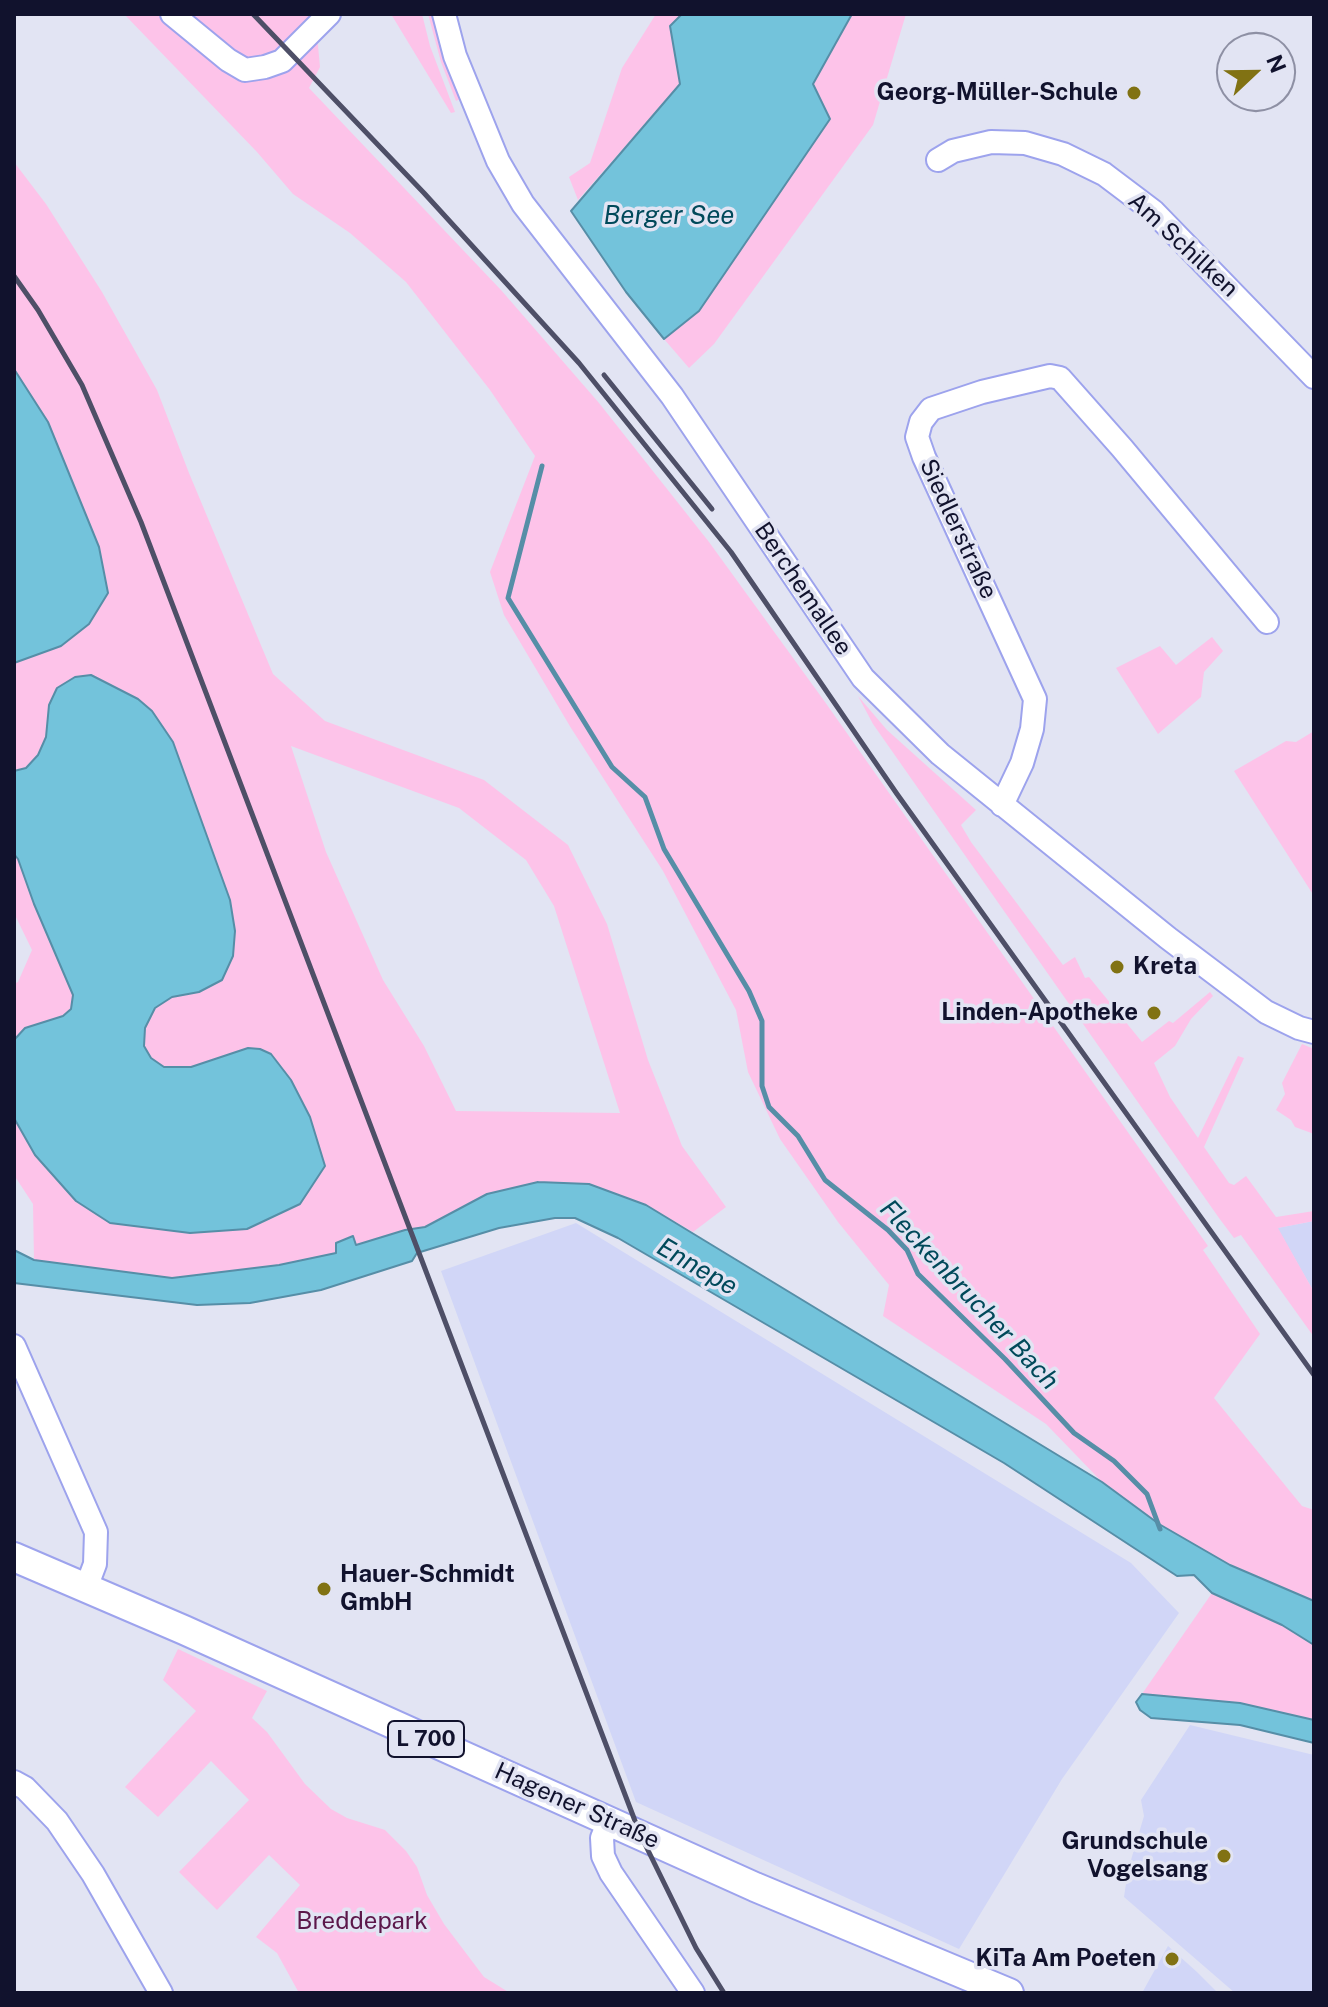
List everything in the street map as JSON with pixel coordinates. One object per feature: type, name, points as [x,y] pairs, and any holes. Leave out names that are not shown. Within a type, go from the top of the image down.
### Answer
[{"type":"main road","name":"Hagener Straße","points":[[14,1557],[755,1887],[1009,1993]]},
{"type":"street","points":[[172,14],[228,60],[245,70],[282,61],[329,14]]},
{"type":"street","name":"Berchemallee","points":[[444,14],[455,56],[493,149],[523,204],[672,396],[863,678],[940,754],[1082,871],[1266,1012],[1314,1032]]},
{"type":"street","name":"Am Schilken","points":[[938,160],[953,151],[991,142],[1025,143],[1063,154],[1104,174],[1164,221],[1314,377]]},
{"type":"street","name":"Siedlerstraße","points":[[1002,805],[1022,763],[1032,729],[1035,699],[920,447],[917,437],[921,422],[931,409],[982,392],[1050,376],[1060,378],[1267,622]]},
{"type":"street","points":[[14,1346],[96,1532],[95,1564],[86,1588]]},
{"type":"street","points":[[14,1782],[25,1788],[57,1821],[93,1874],[161,1993]]},
{"type":"street","points":[[609,1821],[602,1838],[603,1856],[611,1873],[693,1993]]},
{"type":"shaded area","points":[[1314,1221],[1314,1292],[1277,1228]]},
{"type":"shaded area","points":[[576,1223],[1131,1563],[1179,1613],[1062,1779],[959,1949],[636,1802],[441,1271]]},
{"type":"shaded area","name":"Grundschule Vogelsang","points":[[1190,1725],[1314,1755],[1314,1993],[1235,1993],[1124,1897],[1128,1870],[1144,1816],[1141,1800]]},
{"type":"shaded area","name":"KiTa Am Poeten","points":[[1168,1946],[1197,1972],[1218,1993],[1142,1993]]},
{"type":"green space","points":[[124,14],[315,14],[320,67],[309,88],[501,290],[599,403],[709,542],[1208,1246],[1203,1250],[1260,1334],[1214,1398],[1302,1506],[1314,1510],[1314,1601],[1230,1565],[1159,1524],[1102,1482],[1046,1424],[883,1316],[889,1285],[838,1222],[780,1139],[748,1072],[736,1010],[663,871],[571,728],[504,615],[490,572],[535,456],[490,390],[406,282],[350,233],[293,194],[257,152]]},
{"type":"green space","points":[[391,14],[422,14],[430,46],[455,112],[451,113]]},
{"type":"green space","points":[[428,14],[432,14],[460,99],[456,101],[441,62]]},
{"type":"green space","points":[[656,14],[682,14],[670,26],[680,84],[578,200],[569,177],[590,163],[622,68]]},
{"type":"green space","points":[[852,14],[906,14],[873,125],[714,344],[689,368],[664,339],[699,311],[830,119],[813,84]]},
{"type":"green space","points":[[14,162],[46,204],[102,292],[157,390],[273,674],[325,721],[484,780],[568,845],[607,924],[648,1060],[682,1146],[726,1207],[693,1232],[646,1205],[589,1184],[538,1182],[487,1194],[425,1227],[355,1245],[353,1236],[336,1253],[279,1265],[172,1278],[34,1260],[33,1204],[14,1175],[14,1118],[35,1155],[76,1201],[110,1223],[190,1233],[247,1229],[280,1215],[325,1166],[310,1117],[291,1080],[207,1063],[191,1067],[164,1067],[151,1058],[144,1046],[145,1028],[155,1008],[172,997],[199,992],[233,956],[235,931],[230,900],[173,742],[152,711],[49,705],[46,737],[38,755],[26,768],[14,771],[14,663],[61,646],[64,464],[48,422],[14,369]],"holes":[[[291,746],[459,808],[526,860],[554,906],[620,1113],[456,1111],[424,1046],[383,980],[326,852]]]},
{"type":"green space","points":[[1212,637],[1223,651],[1204,672],[1201,697],[1158,734],[1116,668],[1160,646],[1176,665]]},
{"type":"green space","points":[[858,696],[887,730],[976,810],[961,825],[971,842],[1063,965],[1075,957],[1085,978],[1089,977],[1142,1042],[1169,1021],[1173,1023],[1210,992],[1213,996],[1191,1019],[1175,1046],[1154,1063],[1170,1097],[1198,1138],[1238,1056],[1244,1058],[1204,1147],[1229,1183],[1234,1185],[1246,1176],[1276,1217],[1314,1211],[1314,1221],[1278,1228],[1314,1292],[1314,1337],[1241,1235],[1234,1238],[1219,1218],[873,724]]},
{"type":"green space","points":[[1314,731],[1314,896],[1234,771],[1286,741],[1296,742]]},
{"type":"green space","points":[[14,854],[73,995],[71,1009],[63,1017],[25,1028],[14,1040],[14,984],[18,982],[32,950],[14,913]]},
{"type":"green space","points":[[1302,1044],[1314,1049],[1314,1134],[1295,1127],[1291,1120],[1276,1110],[1285,1094],[1282,1083]]},
{"type":"green space","points":[[1212,1593],[1282,1625],[1314,1645],[1314,1720],[1240,1703],[1142,1694]]},
{"type":"green space","name":"Breddepark","points":[[178,1649],[267,1691],[252,1718],[267,1732],[305,1784],[331,1809],[347,1818],[385,1830],[406,1851],[444,1924],[484,1977],[510,1993],[299,1993],[277,1953],[256,1937],[300,1885],[269,1855],[217,1910],[179,1872],[249,1800],[211,1761],[158,1817],[125,1787],[196,1711],[163,1680]]},
{"type":"water","name":"Berger See","points":[[682,14],[852,14],[813,84],[830,119],[699,311],[664,339],[626,292],[571,211],[680,84],[670,26]]},
{"type":"water","points":[[14,369],[48,422],[99,547],[108,593],[89,624],[61,646],[14,663]]},
{"type":"water","points":[[91,675],[138,699],[152,711],[173,742],[230,900],[235,931],[233,956],[222,980],[199,992],[172,997],[155,1008],[145,1028],[144,1046],[151,1058],[164,1067],[191,1067],[248,1048],[271,1054],[291,1080],[310,1117],[325,1166],[300,1204],[247,1229],[190,1233],[110,1223],[76,1201],[35,1155],[14,1118],[14,1040],[25,1028],[63,1016],[71,1009],[73,995],[14,854],[14,771],[26,768],[38,755],[46,737],[49,705],[57,688],[75,677]]},
{"type":"water","name":"Ennepe","points":[[538,1182],[589,1184],[646,1205],[1102,1482],[1159,1524],[1230,1565],[1314,1601],[1314,1645],[1282,1625],[1212,1593],[1194,1575],[1177,1576],[1004,1463],[618,1238],[575,1218],[555,1218],[499,1228],[417,1253],[412,1261],[321,1290],[250,1303],[197,1305],[14,1283],[14,1250],[34,1260],[172,1278],[279,1265],[336,1253],[336,1243],[353,1236],[356,1245],[425,1227],[487,1194]]},
{"type":"water","points":[[1142,1694],[1240,1703],[1314,1720],[1314,1743],[1240,1725],[1151,1718],[1140,1710],[1136,1702]]},
{"type":"waterway","name":"Fleckenbrucher Bach","points":[[542,466],[508,598],[612,767],[645,797],[664,849],[749,991],[762,1021],[762,1086],[769,1107],[798,1136],[825,1180],[888,1230],[907,1250],[918,1274],[1005,1359],[1074,1433],[1114,1461],[1147,1494],[1160,1529]]},
{"type":"railway","points":[[253,14],[424,193],[579,363],[731,552],[897,794],[1314,1375]]},
{"type":"railway","points":[[14,276],[82,385],[141,522],[640,1834],[696,1948],[724,1993]]},
{"type":"railway","points":[[604,375],[712,509]]},
{"type":"place","name":"Georg-Müller-Schule","points":[[1134,93]]},
{"type":"place","name":"Kreta","points":[[1117,967]]},
{"type":"place","name":"Linden-Apotheke","points":[[1154,1013]]},
{"type":"place","name":"Hauer-Schmidt GmbH","points":[[324,1589]]},
{"type":"place","name":"Grundschule Vogelsang","points":[[1224,1856]]},
{"type":"place","name":"KiTa Am Poeten","points":[[1172,1959]]}]
